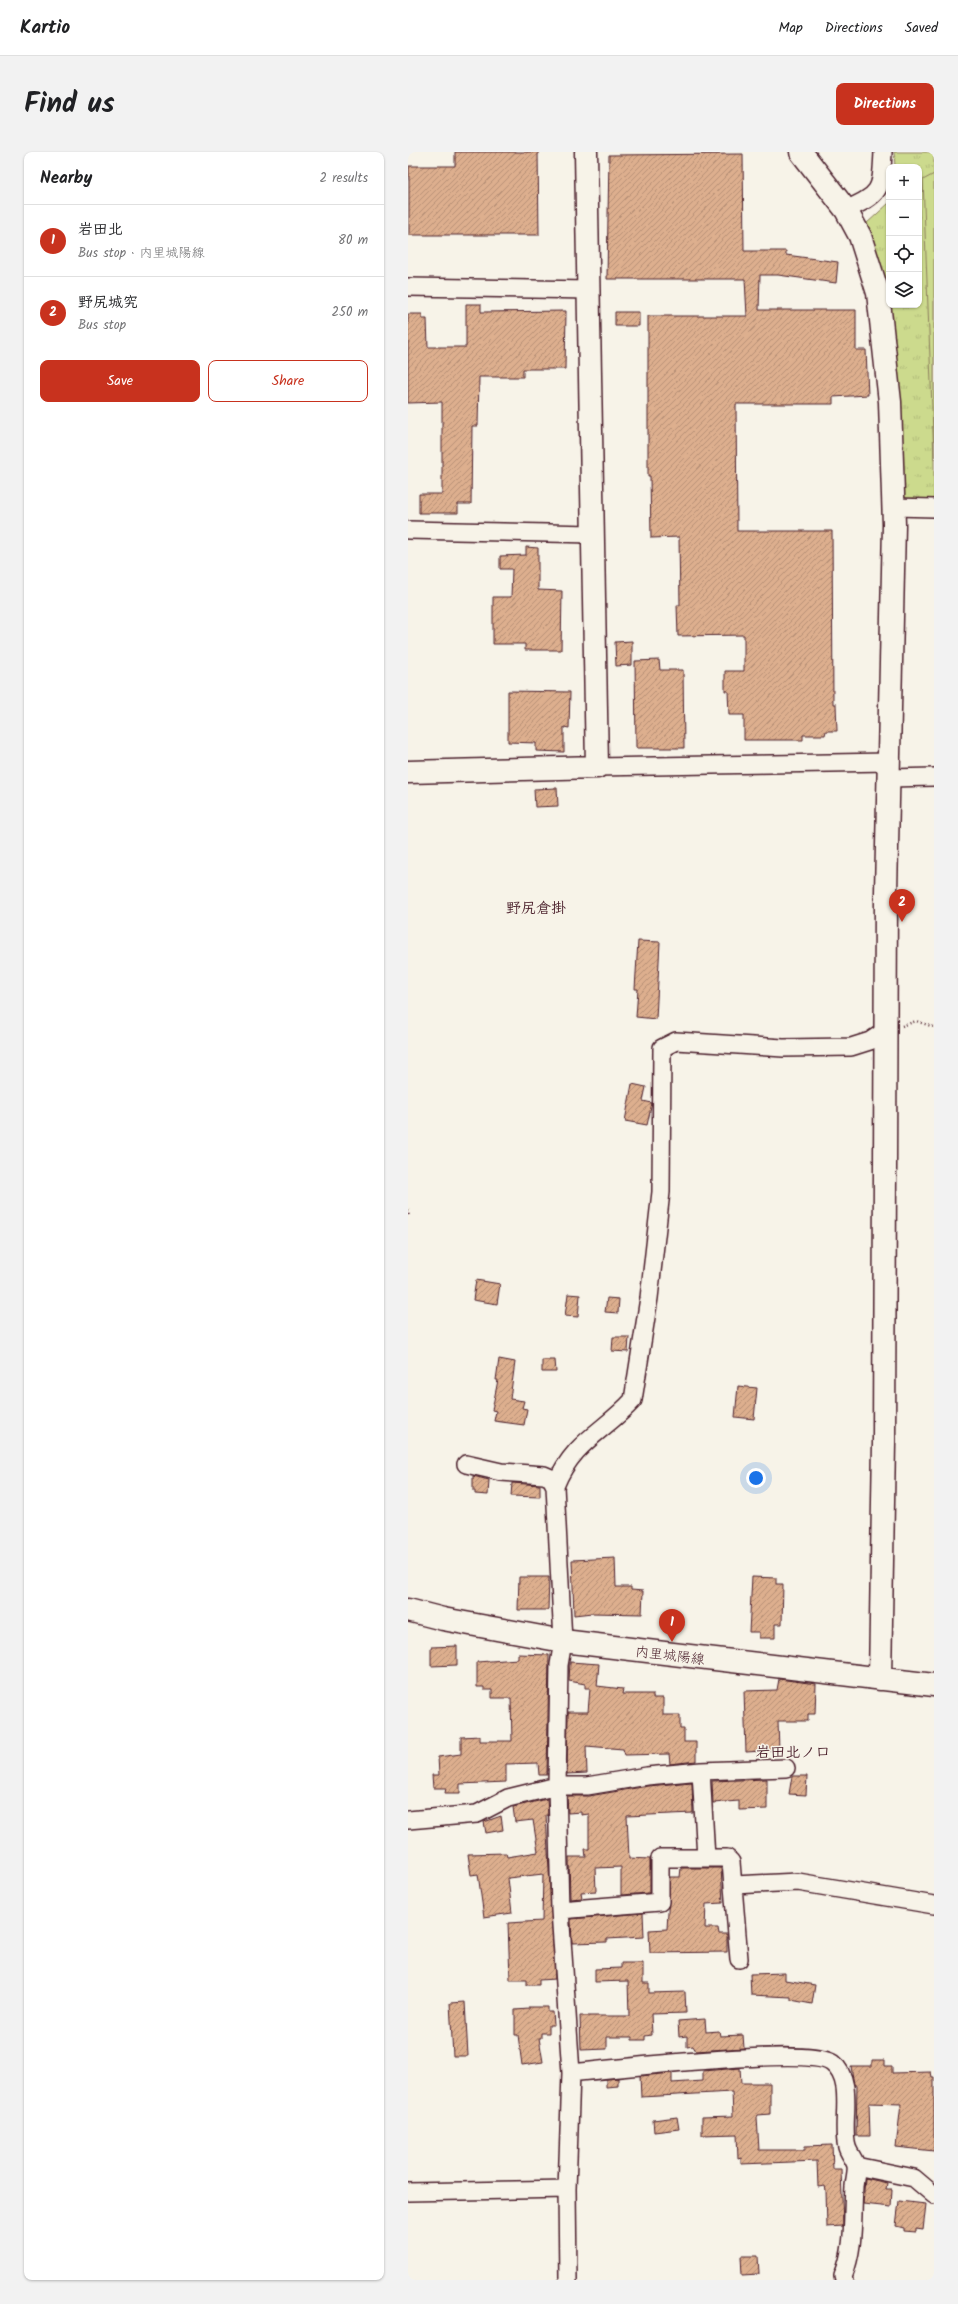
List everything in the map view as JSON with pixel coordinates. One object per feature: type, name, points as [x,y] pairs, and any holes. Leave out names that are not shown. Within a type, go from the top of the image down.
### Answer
[{"type":"street","points":[[586,152],[597,767]]},
{"type":"street","points":[[801,152],[846,210],[860,236],[878,293],[890,402],[894,507],[885,1031],[884,1443],[880,1680]]},
{"type":"street","points":[[846,210],[871,198],[881,184],[883,152]]},
{"type":"street","points":[[408,287],[589,290]]},
{"type":"street","points":[[894,507],[934,508]]},
{"type":"street","points":[[408,530],[592,534]]},
{"type":"street","points":[[408,772],[597,767],[889,770],[934,777]]},
{"type":"street","points":[[555,1486],[560,1473],[575,1452],[633,1400],[649,1298],[661,1192],[662,1048],[676,1041],[783,1048],[851,1047],[870,1041],[885,1031]]},
{"type":"street","points":[[466,1464],[501,1472],[544,1475],[551,1478],[555,1486],[563,1641],[559,1665],[557,1786],[560,1910],[571,2073],[567,2189],[568,2280]]},
{"type":"street","name":"内里城陽線","points":[[408,1610],[443,1619],[563,1641],[880,1680],[934,1685]]},
{"type":"street","points":[[408,1820],[477,1814],[508,1798],[557,1786],[587,1786],[646,1776],[701,1771],[786,1768]]},
{"type":"street","points":[[701,1771],[706,1858]]},
{"type":"street","points":[[560,1910],[660,1902],[660,1858],[727,1858],[731,1862],[734,1885],[739,1959]]},
{"type":"street","points":[[734,1885],[798,1882],[934,1905]]},
{"type":"street","points":[[571,2073],[755,2057],[819,2058],[833,2063],[841,2075],[845,2089],[846,2147],[856,2166],[853,2242],[849,2262],[843,2276],[844,2280]]},
{"type":"street","points":[[856,2166],[914,2178],[934,2195]]},
{"type":"street","points":[[408,2192],[567,2189]]},
{"type":"path","points":[[885,1031],[916,1021],[934,1027]]},
{"type":"path","points":[[408,1210],[409,1217]]},
{"type":"green space","points":[[894,152],[934,152],[934,499],[904,498],[897,363],[891,308],[922,308],[922,164],[895,164]]},
{"type":"green space","points":[[934,174],[934,459],[923,180]]},
{"type":"green space","points":[[886,206],[886,286],[866,224]]},
{"type":"building","points":[[455,152],[538,152],[539,235],[409,235],[409,166],[455,166]]},
{"type":"building","points":[[743,154],[744,251],[786,251],[786,255],[838,262],[836,283],[778,275],[760,275],[759,310],[856,310],[856,350],[866,350],[868,395],[833,397],[833,404],[736,404],[737,531],[832,531],[833,704],[836,704],[837,731],[826,731],[825,735],[803,735],[803,740],[744,740],[744,715],[729,715],[728,691],[725,691],[725,671],[744,671],[744,635],[678,636],[677,605],[680,605],[679,537],[651,538],[650,476],[648,476],[648,316],[747,316],[745,279],[607,279],[609,155]]},
{"type":"building","points":[[466,304],[481,304],[481,312],[566,311],[565,369],[523,369],[523,377],[479,377],[478,426],[472,426],[471,504],[458,504],[458,513],[419,513],[419,494],[442,494],[442,402],[408,403],[408,314],[422,314],[422,319],[427,319],[428,347],[466,347]]},
{"type":"building","points":[[615,312],[639,312],[639,326],[615,326]]},
{"type":"building","points":[[526,547],[538,548],[538,590],[562,591],[561,650],[525,650],[525,644],[493,644],[493,597],[511,597],[512,569],[500,569],[500,556],[526,555]]},
{"type":"building","points":[[632,641],[632,665],[616,666],[615,642]]},
{"type":"building","points":[[659,660],[660,670],[683,670],[684,748],[636,748],[635,661]]},
{"type":"building","points":[[508,691],[570,692],[569,728],[564,727],[564,752],[536,751],[536,743],[508,742]]},
{"type":"building","points":[[557,788],[558,806],[535,807],[534,789]]},
{"type":"building","points":[[638,941],[660,942],[656,1019],[636,1017],[638,989],[635,989]]},
{"type":"building","points":[[632,1084],[646,1087],[643,1101],[652,1103],[647,1125],[625,1121]]},
{"type":"building","points":[[476,1280],[500,1284],[497,1304],[473,1300]]},
{"type":"building","points":[[568,1294],[580,1295],[578,1317],[565,1316]]},
{"type":"building","points":[[607,1298],[619,1299],[618,1313],[605,1312]]},
{"type":"building","points":[[613,1337],[629,1337],[628,1352],[612,1351]]},
{"type":"building","points":[[499,1359],[515,1362],[510,1399],[524,1401],[522,1408],[527,1409],[524,1425],[494,1421],[496,1411],[492,1410],[498,1380],[496,1380]]},
{"type":"building","points":[[542,1360],[555,1360],[556,1372],[542,1372]]},
{"type":"building","points":[[738,1386],[757,1388],[754,1419],[735,1417]]},
{"type":"building","points":[[473,1476],[489,1480],[488,1495],[475,1494],[475,1491],[473,1491]]},
{"type":"building","points":[[512,1483],[540,1485],[540,1497],[511,1496]]},
{"type":"building","points":[[615,1558],[616,1587],[631,1587],[631,1590],[643,1591],[642,1614],[592,1613],[574,1615],[572,1560]]},
{"type":"building","points":[[519,1577],[549,1577],[548,1610],[518,1610]]},
{"type":"building","points":[[752,1577],[776,1578],[776,1584],[783,1584],[782,1624],[775,1624],[775,1638],[759,1638],[759,1632],[749,1632]]},
{"type":"building","points":[[457,1646],[457,1665],[431,1666],[431,1647]]},
{"type":"building","points":[[518,1654],[549,1655],[547,1775],[539,1775],[538,1763],[506,1764],[506,1782],[460,1784],[460,1793],[445,1793],[446,1788],[433,1788],[432,1775],[439,1775],[438,1757],[461,1754],[461,1737],[480,1736],[480,1741],[512,1741],[511,1698],[492,1698],[492,1690],[484,1690],[484,1687],[477,1687],[477,1662],[518,1659]]},
{"type":"building","points":[[570,1662],[599,1664],[597,1686],[623,1689],[622,1694],[653,1694],[653,1698],[663,1698],[663,1715],[680,1715],[680,1729],[684,1729],[684,1742],[696,1742],[696,1761],[670,1764],[669,1754],[625,1755],[623,1749],[586,1746],[587,1773],[567,1774],[568,1712],[588,1712],[590,1688],[585,1688],[585,1684],[569,1681]]},
{"type":"building","points":[[779,1679],[816,1684],[815,1714],[808,1714],[808,1721],[778,1721],[779,1750],[746,1752],[744,1691],[777,1690]]},
{"type":"building","points":[[792,1776],[807,1776],[806,1795],[789,1794]]},
{"type":"building","points":[[767,1779],[767,1809],[739,1810],[739,1801],[713,1803],[712,1781]]},
{"type":"building","points":[[692,1782],[693,1813],[627,1816],[629,1858],[650,1859],[650,1893],[621,1895],[621,1867],[595,1868],[596,1891],[581,1892],[582,1898],[570,1899],[569,1857],[586,1857],[585,1849],[589,1849],[589,1814],[581,1815],[581,1812],[568,1813],[567,1796],[589,1796],[648,1786]]},
{"type":"building","points":[[547,1799],[548,1815],[546,1815],[555,1979],[539,1980],[539,1985],[527,1985],[527,1980],[510,1980],[508,1923],[542,1921],[543,1874],[508,1878],[512,1913],[484,1917],[478,1874],[471,1875],[468,1854],[506,1853],[507,1857],[538,1852],[533,1820],[515,1822],[513,1807]]},
{"type":"building","points":[[501,1816],[503,1830],[486,1833],[484,1822]]},
{"type":"building","points":[[681,1868],[721,1868],[723,1903],[706,1904],[705,1928],[718,1928],[719,1934],[727,1934],[727,1952],[650,1953],[649,1930],[667,1929],[670,1877],[680,1877]]},
{"type":"building","points":[[643,1913],[644,1937],[607,1939],[607,1942],[572,1943],[571,1919]]},
{"type":"building","points":[[621,1963],[643,1963],[643,1983],[649,1983],[649,1993],[685,1992],[686,2013],[651,2014],[652,2035],[645,2036],[645,2040],[632,2040],[632,2037],[607,2037],[607,2049],[581,2050],[580,2016],[629,2016],[628,1981],[595,1982],[595,1969],[621,1968]]},
{"type":"building","points":[[785,1973],[785,1980],[815,1985],[812,2004],[791,2000],[791,1997],[751,1995],[750,1974]]},
{"type":"building","points":[[465,2002],[468,2056],[453,2056],[450,2003]]},
{"type":"building","points":[[529,2007],[548,2007],[548,2012],[553,2012],[554,2025],[549,2025],[549,2033],[541,2033],[541,2038],[539,2038],[543,2062],[522,2065],[518,2035],[515,2035],[515,2010],[529,2009]]},
{"type":"building","points":[[705,2019],[706,2032],[719,2031],[720,2036],[743,2035],[744,2048],[696,2051],[693,2046],[687,2047],[687,2036],[679,2037],[678,2021]]},
{"type":"building","points":[[872,2060],[885,2060],[885,2066],[892,2066],[892,2073],[931,2072],[932,2077],[934,2077],[934,2151],[896,2147],[901,2104],[869,2103],[870,2136],[856,2136],[857,2085],[854,2085],[851,2066],[872,2066]]},
{"type":"building","points":[[740,2068],[741,2083],[770,2083],[770,2114],[758,2115],[757,2117],[759,2150],[805,2150],[805,2146],[832,2145],[833,2169],[841,2169],[843,2226],[827,2227],[826,2191],[825,2186],[818,2187],[817,2161],[741,2164],[741,2158],[738,2159],[737,2134],[702,2135],[702,2117],[733,2116],[732,2092],[641,2097],[640,2076],[672,2073],[672,2083],[703,2081],[703,2071]]},
{"type":"building","points":[[618,2078],[618,2086],[606,2087],[606,2079]]},
{"type":"building","points":[[677,2117],[679,2129],[654,2132],[653,2120]]},
{"type":"building","points":[[865,2178],[887,2183],[886,2189],[892,2189],[891,2207],[863,2204]]},
{"type":"building","points":[[899,2201],[926,2204],[923,2230],[916,2229],[916,2232],[904,2231],[904,2228],[896,2226]]},
{"type":"building","points":[[741,2256],[758,2256],[759,2274],[742,2275]]},
{"type":"place","name":"野尻城究","points":[[902,922]]},
{"type":"place","name":"岩田北","points":[[672,1642]]},
{"type":"district","name":"野尻倉掛","points":[[536,908]]},
{"type":"district","name":"岩田北ノ口","points":[[793,1752]]}]
